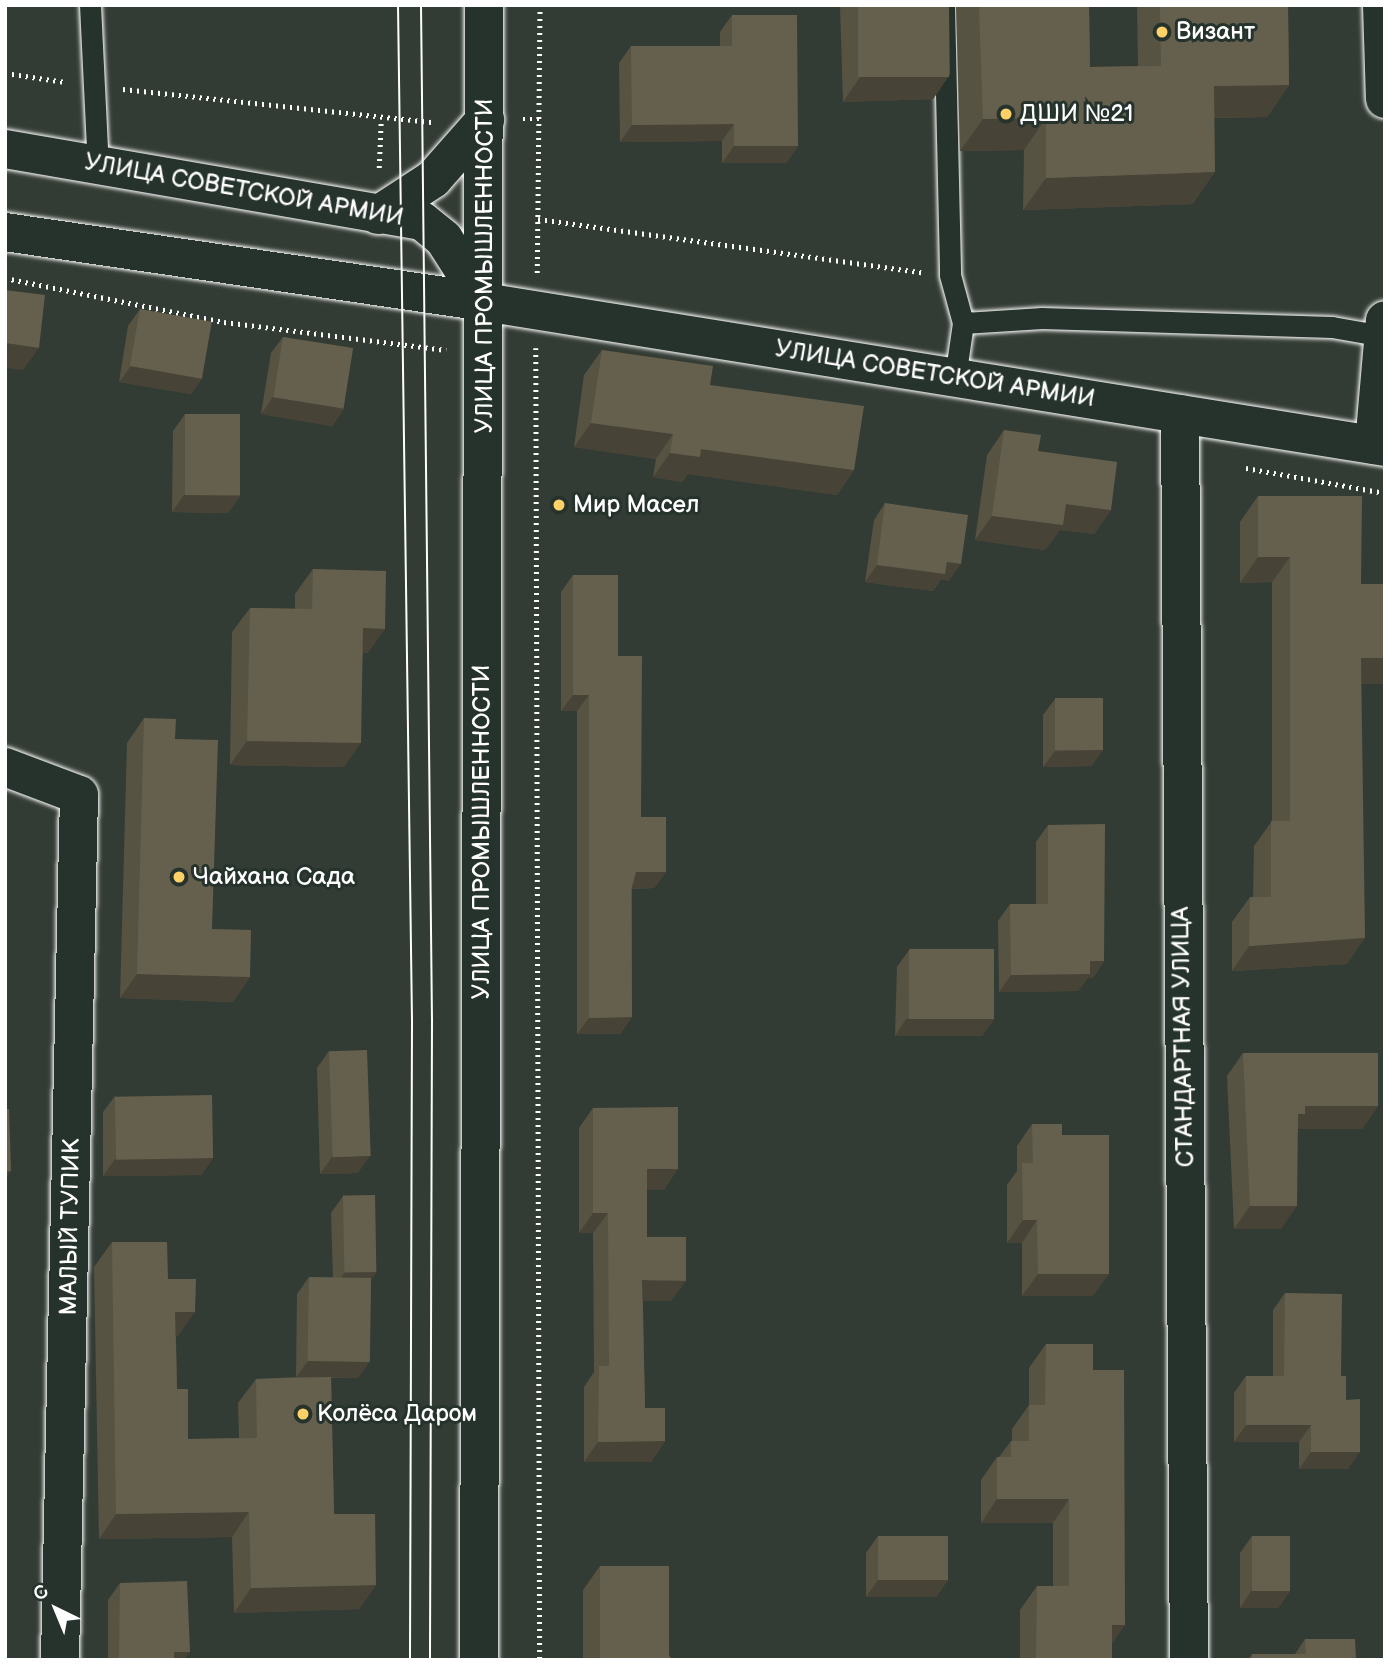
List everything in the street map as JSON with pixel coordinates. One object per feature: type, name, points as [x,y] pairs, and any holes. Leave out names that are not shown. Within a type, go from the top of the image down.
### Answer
[{"type":"street","name":"УЛИЦА ПРОМЫШЛЕННОСТИ","points":[[479,1660],[484,5]]},
{"type":"street","points":[[1382,5],[1385,99]]},
{"type":"street","points":[[378,215],[433,179],[485,120]]},
{"type":"street","name":"УЛИЦА СОВЕТСКОЙ АРМИИ","points":[[5,149],[422,221],[444,239],[484,302]]},
{"type":"street","name":"УЛИЦА СОВЕТСКОЙ АРМИИ","points":[[5,232],[536,308],[1379,446]]},
{"type":"street","points":[[1379,446],[1384,328]]},
{"type":"street","name":"СТАНДАРТНАЯ УЛИЦА","points":[[1180,414],[1189,1660]]},
{"type":"street","name":"МАЛЫЙ ТУПИК","points":[[5,767],[79,794],[60,1660]]},
{"type":"lane","points":[[90,5],[98,166]]},
{"type":"lane","points":[[944,5],[950,275],[962,323],[955,378]]},
{"type":"lane","points":[[962,323],[1042,318],[1384,328]]},
{"type":"path","points":[[540,5],[536,308],[540,1660]]},
{"type":"path","points":[[5,73],[381,120],[540,119]]},
{"type":"path","points":[[538,219],[849,267],[950,275]]},
{"type":"path","points":[[5,278],[224,322],[536,363]]},
{"type":"building","points":[[858,5],[949,5],[949,77],[858,77]]},
{"type":"building","points":[[979,5],[1089,5],[1090,67],[1161,66],[1160,5],[1288,5],[1289,85],[1214,86],[1215,172],[1046,178],[1046,118],[983,119]]},
{"type":"building","points":[[732,15],[797,15],[798,146],[734,146],[734,124],[632,125],[631,46],[732,46]]},
{"type":"building","points":[[5,290],[45,295],[39,348],[5,343]]},
{"type":"building","points":[[140,309],[212,322],[202,379],[130,366]]},
{"type":"building","points":[[283,337],[353,348],[344,408],[273,397]]},
{"type":"building","points":[[602,350],[713,366],[710,385],[864,406],[854,470],[701,449],[700,457],[670,453],[673,434],[591,423]]},
{"type":"building","points":[[185,414],[240,414],[240,495],[185,495]]},
{"type":"building","points":[[1004,430],[1041,435],[1038,451],[1117,462],[1111,510],[1066,504],[1063,525],[992,516]]},
{"type":"building","points":[[1258,496],[1362,496],[1361,584],[1385,584],[1385,658],[1361,658],[1365,938],[1249,946],[1250,897],[1271,897],[1271,821],[1290,821],[1290,557],[1258,557]]},
{"type":"building","points":[[885,503],[968,515],[961,564],[947,562],[945,574],[877,565]]},
{"type":"building","points":[[313,569],[386,571],[385,629],[363,628],[361,743],[247,741],[250,608],[312,609]]},
{"type":"building","points":[[573,575],[618,575],[618,656],[642,656],[641,817],[666,817],[666,872],[636,872],[631,891],[632,1017],[589,1018],[589,695],[573,695]]},
{"type":"building","points":[[1055,698],[1103,698],[1103,750],[1055,750]]},
{"type":"building","points":[[144,718],[176,719],[175,739],[218,740],[212,929],[251,930],[250,977],[137,974]]},
{"type":"building","points":[[1105,824],[1104,961],[1090,961],[1090,974],[1011,975],[1010,904],[1048,904],[1048,825]]},
{"type":"building","points":[[909,949],[994,949],[994,1019],[909,1019]]},
{"type":"building","points":[[367,1050],[371,1156],[333,1157],[329,1051]]},
{"type":"building","points":[[1243,1053],[1378,1053],[1378,1106],[1305,1106],[1305,1114],[1298,1114],[1297,1206],[1250,1206]]},
{"type":"building","points":[[212,1095],[213,1158],[116,1160],[115,1097]]},
{"type":"building","points":[[678,1107],[678,1169],[647,1169],[647,1237],[686,1237],[686,1281],[642,1280],[645,1408],[665,1408],[665,1441],[598,1442],[599,1366],[609,1366],[608,1213],[593,1213],[593,1108]]},
{"type":"building","points":[[5,1109],[9,1109],[11,1171],[5,1171]]},
{"type":"building","points":[[1032,1124],[1062,1124],[1062,1135],[1109,1135],[1109,1274],[1038,1274],[1037,1220],[1023,1220],[1022,1163],[1033,1163]]},
{"type":"building","points":[[375,1195],[376,1272],[344,1273],[343,1196]]},
{"type":"building","points":[[112,1242],[167,1242],[168,1279],[196,1279],[195,1312],[175,1312],[177,1389],[188,1389],[188,1439],[257,1438],[256,1379],[331,1377],[334,1514],[375,1514],[376,1585],[251,1588],[249,1512],[116,1514]]},
{"type":"building","points":[[309,1277],[371,1278],[370,1362],[308,1361]]},
{"type":"building","points":[[1285,1293],[1342,1294],[1341,1376],[1346,1376],[1346,1400],[1360,1399],[1360,1452],[1311,1452],[1311,1425],[1246,1425],[1246,1376],[1284,1376]]},
{"type":"building","points":[[1046,1344],[1093,1344],[1093,1370],[1124,1370],[1125,1625],[1112,1625],[1112,1660],[1036,1660],[1037,1586],[1069,1586],[1069,1499],[997,1499],[997,1457],[1011,1457],[1011,1441],[1029,1441],[1029,1405],[1045,1405]]},
{"type":"building","points":[[5,1370],[7,1370],[5,1542]]},
{"type":"building","points":[[878,1536],[948,1536],[948,1580],[878,1580]]},
{"type":"building","points":[[1252,1536],[1290,1536],[1290,1591],[1252,1591]]},
{"type":"building","points":[[600,1566],[669,1566],[669,1660],[600,1660]]},
{"type":"building","points":[[187,1581],[190,1652],[174,1652],[174,1660],[119,1660],[120,1583]]},
{"type":"building","points":[[1305,1639],[1355,1639],[1356,1660],[1252,1660],[1252,1654],[1306,1654]]},
{"type":"tram line","points":[[398,5],[412,1020],[410,1660]]},
{"type":"tram line","points":[[421,5],[432,1019],[430,1660]]},
{"type":"place","name":"Визант","points":[[1162,32]]},
{"type":"place","name":"ДШИ №21","points":[[1006,114]]},
{"type":"place","name":"Мир Масел","points":[[559,505]]},
{"type":"place","name":"Чайхана Сада","points":[[179,877]]},
{"type":"place","name":"Колёса Даром","points":[[303,1414]]}]
